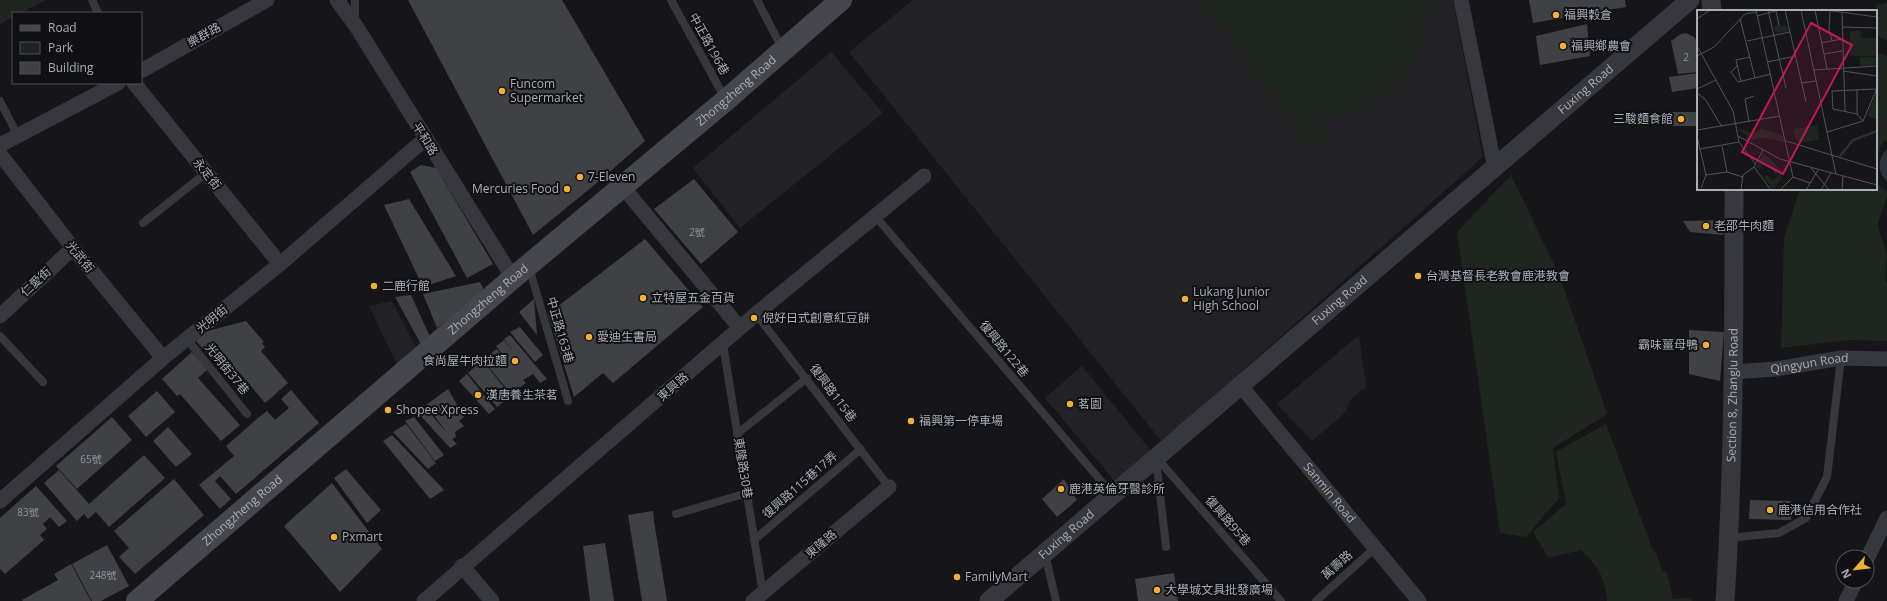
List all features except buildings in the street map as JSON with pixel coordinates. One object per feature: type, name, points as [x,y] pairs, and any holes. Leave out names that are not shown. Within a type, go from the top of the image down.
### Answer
[{"type":"main road","name":"Zhongzheng Road","points":[[137,601],[622,186],[726,100],[841,0]]},
{"type":"street","name":"樂群路","points":[[142,70],[267,0]]},
{"type":"street","name":"平和路","points":[[337,0],[356,26],[425,139],[521,272]]},
{"type":"street","points":[[1462,0],[1495,169]]},
{"type":"street","name":"Fuxing Road","points":[[989,601],[1240,385],[1495,169],[1690,0]]},
{"type":"street","points":[[1711,0],[1712,10]]},
{"type":"street","points":[[0,145],[116,84]]},
{"type":"street","name":"永定街","points":[[135,84],[280,264]]},
{"type":"street","name":"光明街","points":[[0,502],[163,358],[280,264],[425,139]]},
{"type":"street","name":"光武街","points":[[0,154],[73,248],[163,358]]},
{"type":"street","name":"東興路","points":[[424,601],[462,566],[723,344],[756,314],[876,217],[924,176]]},
{"type":"street","points":[[622,186],[740,328]]},
{"type":"street","name":"Section 8, Zhanglu Road","points":[[1725,601],[1729,538],[1734,190]]},
{"type":"street","name":"仁愛街","points":[[0,316],[73,248]]},
{"type":"street","name":"Qingyun Road","points":[[1732,372],[1776,369],[1840,358],[1887,360]]},
{"type":"street","name":"Sanmin Road","points":[[1240,385],[1419,601]]},
{"type":"street","name":"東隆路","points":[[760,598],[889,487]]},
{"type":"street","points":[[1872,549],[1887,518]]},
{"type":"street","points":[[462,566],[492,601]]},
{"type":"street","points":[[1846,601],[1852,589]]},
{"type":"lane","points":[[92,0],[98,12]]},
{"type":"lane","points":[[355,0],[356,26]]},
{"type":"lane","name":"中正路196巷","points":[[670,0],[726,100]]},
{"type":"lane","points":[[757,0],[784,50]]},
{"type":"lane","points":[[0,101],[18,136]]},
{"type":"lane","points":[[143,223],[206,173]]},
{"type":"lane","name":"復興路122巷","points":[[876,217],[1113,495]]},
{"type":"lane","name":"中正路163巷","points":[[521,272],[568,400]]},
{"type":"lane","name":"復興路115巷","points":[[756,314],[807,378],[889,487]]},
{"type":"lane","points":[[0,336],[43,382]]},
{"type":"lane","name":"光明街37巷","points":[[187,339],[247,414]]},
{"type":"lane","name":"東隆路30巷","points":[[723,344],[754,540],[760,598]]},
{"type":"lane","points":[[1729,538],[1780,534],[1806,518],[1827,477],[1840,358]]},
{"type":"lane","points":[[737,434],[807,378]]},
{"type":"lane","name":"復興路115巷17弄","points":[[754,540],[861,449]]},
{"type":"lane","points":[[1156,457],[1166,547]]},
{"type":"lane","name":"復興路95巷","points":[[1156,457],[1281,601]]},
{"type":"lane","points":[[676,514],[747,493]]},
{"type":"lane","name":"萬壽路","points":[[1316,601],[1375,548]]},
{"type":"lane","points":[[1045,554],[1056,601]]},
{"type":"shaded area","name":"Lukang Junior High School","points":[[913,0],[1453,0],[1483,157],[1162,442],[849,52]]},
{"type":"shaded area","points":[[831,52],[883,113],[740,228],[693,168]]},
{"type":"shaded area","points":[[1887,149],[1887,182],[1881,174],[1880,161]]},
{"type":"shaded area","points":[[392,301],[418,351],[398,367],[369,306]]},
{"type":"shaded area","points":[[1359,335],[1366,387],[1350,400],[1346,412],[1312,441],[1277,404]]},
{"type":"shaded area","points":[[1082,366],[1156,457],[1115,482],[1045,398]]},
{"type":"green space","points":[[0,0],[46,0],[23,12],[12,12],[12,18],[0,24]]},
{"type":"green space","points":[[1201,0],[1429,0],[1438,11],[1429,19],[1417,12],[1421,29],[1420,45],[1415,61],[1407,75],[1396,88],[1383,99],[1368,107],[1337,117],[1321,115],[1311,109],[1331,139],[1313,152]]},
{"type":"green space","points":[[1887,3],[1887,40],[1877,36],[1876,5]]},
{"type":"green space","points":[[1877,52],[1887,56],[1887,141],[1883,142],[1877,156]]},
{"type":"green space","points":[[1511,175],[1560,277],[1607,414],[1553,448],[1559,498],[1526,537],[1500,533],[1457,232]]},
{"type":"green space","points":[[1877,184],[1887,191],[1887,197],[1877,225],[1887,254],[1885,282],[1887,283],[1887,341],[1849,340],[1781,348],[1784,238],[1800,190],[1877,190]]},
{"type":"green space","points":[[1606,424],[1652,548],[1663,572],[1667,573],[1673,599],[1691,598],[1692,601],[1607,601],[1604,585],[1597,567],[1581,550],[1549,558],[1533,532],[1566,504],[1556,452]]},
{"type":"place","name":"福興穀倉","points":[[1556,15]]},
{"type":"place","name":"福興鄉農會","points":[[1563,46]]},
{"type":"place","name":"Funcom Supermarket","points":[[502,91]]},
{"type":"place","name":"三駿麵食館","points":[[1681,119]]},
{"type":"place","name":"7-Eleven","points":[[580,177]]},
{"type":"place","name":"Mercuries Food","points":[[567,189]]},
{"type":"place","name":"老邵牛肉麵","points":[[1706,226]]},
{"type":"place","name":"台灣基督長老教會鹿港教會","points":[[1418,276]]},
{"type":"place","name":"二鹿行館","points":[[374,286]]},
{"type":"place","name":"立特屋五金百貨","points":[[643,298]]},
{"type":"place","name":"Lukang Junior High School","points":[[1185,299]]},
{"type":"place","name":"倪好日式創意紅豆餅","points":[[754,318]]},
{"type":"place","name":"愛迪生書局","points":[[589,337]]},
{"type":"place","name":"霸味薑母鴨","points":[[1706,345]]},
{"type":"place","name":"食尚屋牛肉拉麵","points":[[515,361]]},
{"type":"place","name":"漢唐養生茶茗","points":[[478,395]]},
{"type":"place","name":"茗園","points":[[1070,404]]},
{"type":"place","name":"Shopee Xpress","points":[[388,410]]},
{"type":"place","name":"福興第一停車場","points":[[911,421]]},
{"type":"place","name":"鹿港英倫牙醫診所","points":[[1061,489]]},
{"type":"place","name":"鹿港信用合作社","points":[[1770,510]]},
{"type":"place","name":"Pxmart","points":[[334,537]]},
{"type":"place","name":"FamilyMart","points":[[957,577]]},
{"type":"place","name":"大學城文具批發廣場","points":[[1157,590]]}]
